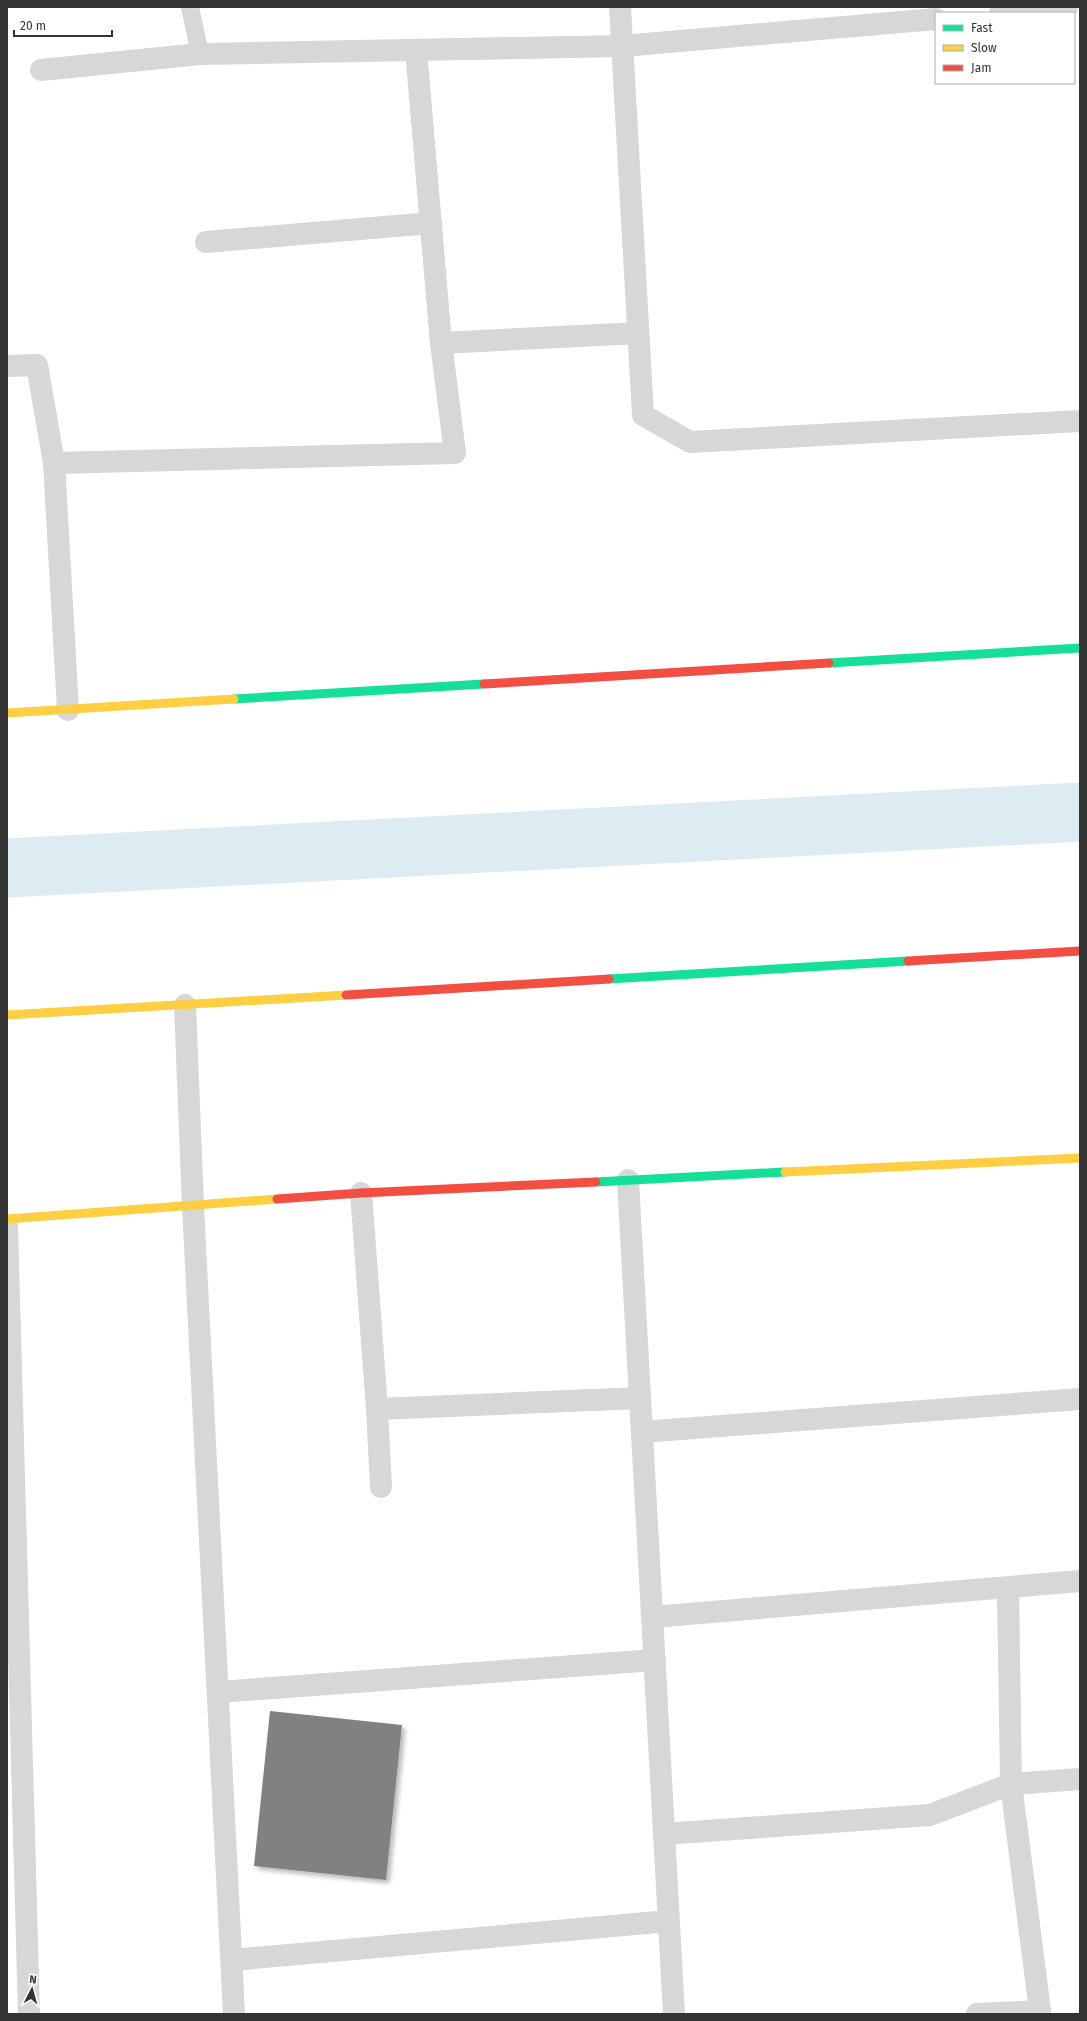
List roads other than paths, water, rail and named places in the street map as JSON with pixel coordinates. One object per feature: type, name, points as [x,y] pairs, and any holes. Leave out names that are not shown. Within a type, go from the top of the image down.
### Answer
[{"type":"street","points":[[620,7],[643,415],[690,442],[1080,421]]},
{"type":"street","points":[[1011,12],[1067,7]]},
{"type":"street","points":[[41,70],[200,54],[622,46],[935,19]]},
{"type":"street","points":[[54,463],[455,453],[441,343],[416,50]]},
{"type":"street","points":[[206,242],[431,223]]},
{"type":"street","points":[[441,343],[638,333]]},
{"type":"street","points":[[7,366],[37,365],[54,463],[68,710]]},
{"type":"street","points":[[7,713],[1080,648]]},
{"type":"street","points":[[7,1016],[1080,951]]},
{"type":"street","points":[[185,1005],[193,1206],[234,2014]]},
{"type":"street","points":[[7,1220],[361,1193],[1080,1158]]},
{"type":"street","points":[[628,1180],[674,2014]]},
{"type":"street","points":[[361,1193],[377,1409],[381,1487]]},
{"type":"street","points":[[7,1226],[15,1829],[29,2014]]},
{"type":"street","points":[[377,1409],[640,1398]]},
{"type":"street","points":[[642,1432],[1080,1399]]},
{"type":"street","points":[[652,1617],[1080,1581]]},
{"type":"street","points":[[977,2014],[1040,2011],[1011,1784],[1008,1587]]},
{"type":"street","points":[[218,1692],[655,1660]]},
{"type":"street","points":[[664,1834],[930,1815],[1011,1784],[1080,1779]]},
{"type":"street","points":[[232,1960],[669,1921]]},
{"type":"lane","points":[[190,7],[200,54]]},
{"type":"waterway","points":[[7,868],[1080,812]]}]
